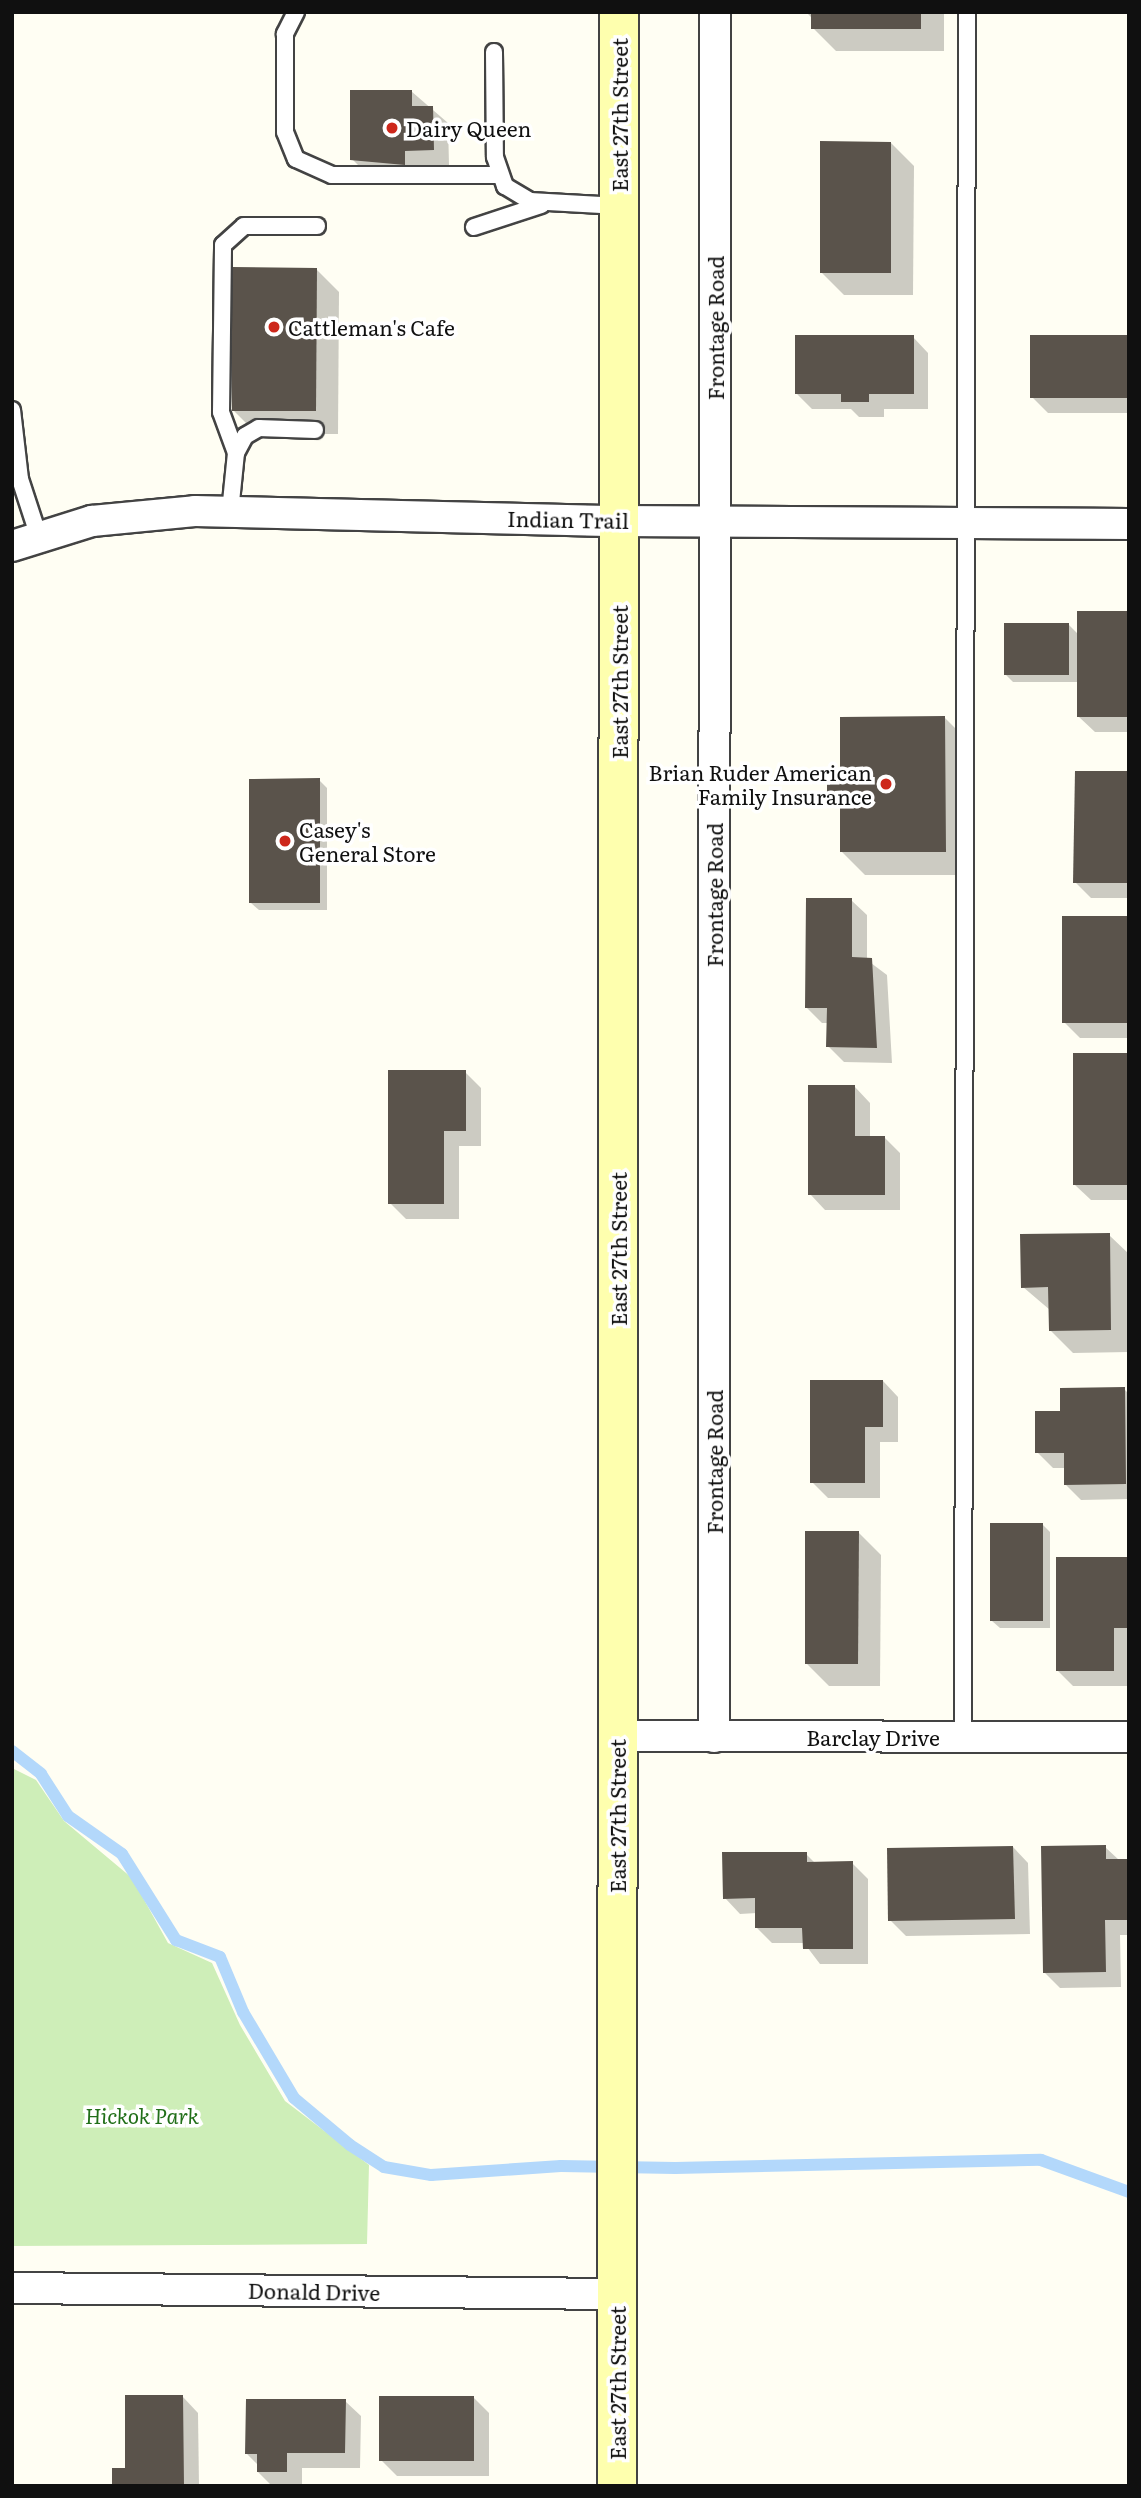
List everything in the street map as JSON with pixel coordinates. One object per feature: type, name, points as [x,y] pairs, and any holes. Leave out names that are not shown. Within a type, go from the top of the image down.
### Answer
[{"type":"main road","name":"East 27th Street","points":[[617,2486],[619,12]]},
{"type":"street","name":"Frontage Road","points":[[714,1737],[715,12]]},
{"type":"street","name":"Indian Trail","points":[[25,542],[126,515],[230,512],[619,521],[1129,524]]},
{"type":"street","name":"Barclay Drive","points":[[617,1736],[1129,1737]]},
{"type":"street","name":"Donald Drive","points":[[12,2288],[617,2294]]},
{"type":"lane","points":[[296,12],[285,34],[285,132],[296,159],[332,175],[499,175]]},
{"type":"lane","points":[[963,1737],[967,12]]},
{"type":"lane","points":[[494,52],[495,157],[499,175],[516,197],[547,203],[619,206]]},
{"type":"lane","points":[[474,227],[547,203]]},
{"type":"lane","points":[[236,453],[221,412],[223,245],[244,226],[317,226]]},
{"type":"lane","points":[[12,410],[25,542]]},
{"type":"lane","points":[[230,512],[236,453],[245,436],[258,428],[315,430]]},
{"type":"green space","name":"Hickok Park","points":[[12,1768],[36,1780],[64,1821],[132,1878],[168,1943],[212,1963],[240,2025],[285,2101],[369,2165],[367,2244],[12,2246]]},
{"type":"building","points":[[811,12],[921,12],[921,29],[811,29]]},
{"type":"building","name":"Dairy Queen","points":[[350,90],[412,90],[412,106],[433,106],[434,150],[405,151],[405,165],[350,160]]},
{"type":"building","points":[[820,141],[891,142],[891,273],[820,273]]},
{"type":"building","name":"Cattleman's Cafe","points":[[232,267],[317,268],[316,411],[232,411]]},
{"type":"building","points":[[795,335],[914,335],[914,394],[869,394],[869,402],[841,402],[841,394],[795,394]]},
{"type":"building","points":[[1030,335],[1129,335],[1129,398],[1030,398]]},
{"type":"building","points":[[1077,611],[1127,611],[1127,717],[1077,717]]},
{"type":"building","points":[[1004,623],[1069,623],[1069,675],[1004,675]]},
{"type":"building","name":"Brian Ruder American Family Insurance","points":[[945,716],[946,852],[840,852],[840,797],[827,797],[827,771],[840,771],[840,717]]},
{"type":"building","points":[[1075,771],[1128,771],[1127,883],[1073,883]]},
{"type":"building","name":"Casey's General Store","points":[[320,778],[320,903],[249,903],[249,779]]},
{"type":"building","points":[[806,898],[852,898],[852,957],[872,958],[877,1048],[826,1047],[827,1008],[805,1008]]},
{"type":"building","points":[[1062,916],[1129,916],[1129,1023],[1062,1023]]},
{"type":"building","points":[[1073,1053],[1129,1053],[1129,1185],[1073,1185]]},
{"type":"building","points":[[388,1070],[466,1070],[466,1131],[444,1131],[444,1204],[388,1204]]},
{"type":"building","points":[[808,1085],[855,1085],[855,1136],[885,1136],[885,1195],[808,1195]]},
{"type":"building","points":[[1110,1233],[1111,1330],[1049,1331],[1048,1287],[1021,1288],[1020,1234]]},
{"type":"building","points":[[810,1380],[883,1380],[883,1427],[865,1427],[865,1483],[810,1483]]},
{"type":"building","points":[[1125,1387],[1126,1484],[1064,1485],[1064,1453],[1035,1453],[1035,1411],[1060,1411],[1060,1388]]},
{"type":"building","points":[[990,1523],[1043,1523],[1043,1621],[990,1621]]},
{"type":"building","points":[[805,1531],[859,1531],[858,1664],[805,1664]]},
{"type":"building","points":[[1056,1557],[1127,1557],[1127,1628],[1114,1628],[1114,1671],[1056,1671]]},
{"type":"building","points":[[1106,1845],[1106,1859],[1129,1859],[1129,1920],[1105,1920],[1106,1972],[1043,1973],[1041,1846]]},
{"type":"building","points":[[1013,1846],[1015,1919],[888,1921],[887,1848]]},
{"type":"building","points":[[722,1852],[807,1852],[807,1862],[853,1861],[853,1949],[803,1949],[802,1928],[755,1928],[755,1898],[723,1899]]},
{"type":"building","points":[[125,2395],[183,2395],[184,2486],[112,2486],[112,2468],[125,2468]]},
{"type":"building","points":[[379,2396],[474,2396],[474,2461],[379,2461]]},
{"type":"building","points":[[246,2399],[346,2399],[345,2453],[287,2453],[287,2472],[257,2472],[257,2454],[245,2454]]},
{"type":"waterway","points":[[12,1751],[41,1774],[68,1816],[122,1854],[176,1940],[220,1957],[243,2012],[294,2098],[350,2145],[384,2167],[431,2175],[561,2166],[675,2168],[1041,2160],[1129,2192]]},
{"type":"place","name":"Dairy Queen","points":[[392,128]]},
{"type":"place","name":"Cattleman's Cafe","points":[[274,327]]},
{"type":"place","name":"Brian Ruder American Family Insurance","points":[[886,784]]},
{"type":"place","name":"Casey's General Store","points":[[285,841]]}]
